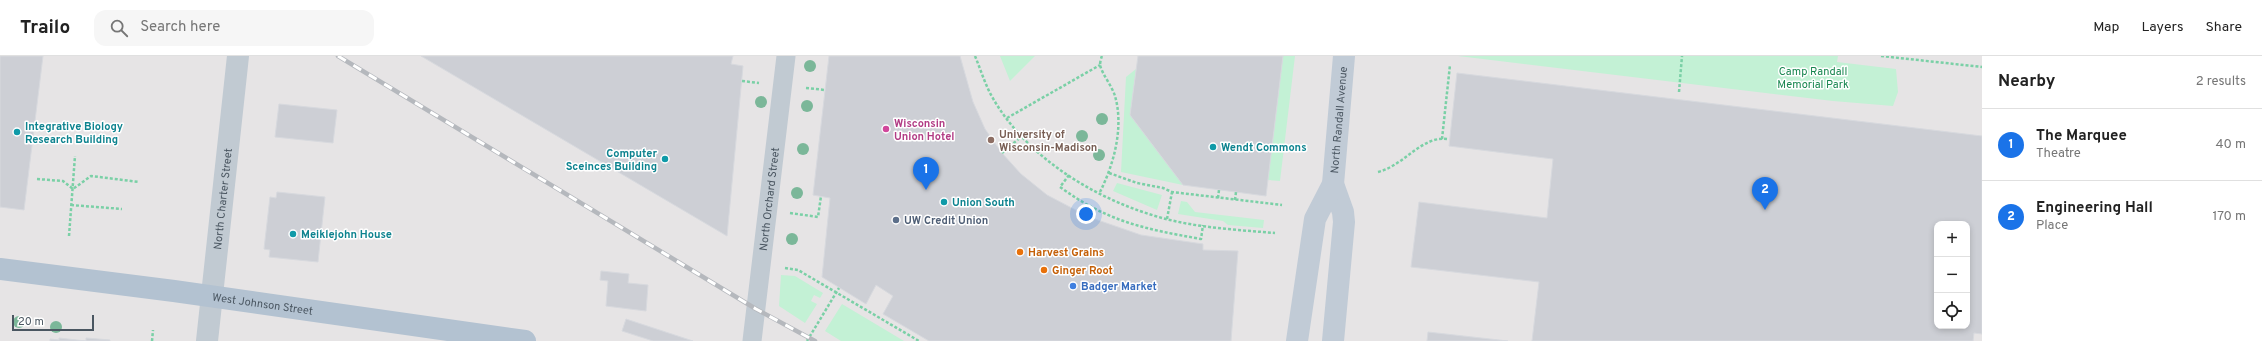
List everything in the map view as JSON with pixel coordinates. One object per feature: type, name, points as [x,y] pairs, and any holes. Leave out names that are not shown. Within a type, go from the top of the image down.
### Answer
[{"type":"main road","name":"North Randall Avenue","points":[[1333,184],[1344,56]]},
{"type":"main road","points":[[1297,341],[1316,219],[1333,184]]},
{"type":"main road","points":[[1333,184],[1343,212],[1344,222],[1333,341]]},
{"type":"main road","name":"West Johnson Street","points":[[0,268],[525,341]]},
{"type":"street","name":"North Charter Street","points":[[207,341],[238,56]]},
{"type":"street","name":"North Orchard Street","points":[[752,341],[786,56]]},
{"type":"path","points":[[975,56],[990,92],[1007,118],[1031,146],[1069,175],[1132,207],[1167,219],[1203,225],[1274,233]]},
{"type":"path","points":[[1100,192],[1110,173],[1115,151],[1117,116],[1115,98],[1100,65],[1102,56]]},
{"type":"path","points":[[1679,92],[1682,56]]},
{"type":"path","points":[[1881,56],[1982,67]]},
{"type":"path","points":[[1007,118],[1100,65]]},
{"type":"path","points":[[1442,139],[1450,65]]},
{"type":"path","points":[[1002,153],[1022,136]]},
{"type":"path","points":[[1378,172],[1395,166],[1427,142],[1447,139]]},
{"type":"path","points":[[69,236],[75,156]]},
{"type":"path","points":[[1110,173],[1137,183],[1163,188],[1172,192],[1282,205]]},
{"type":"path","points":[[1069,175],[1060,188],[1090,207],[1123,222],[1148,230],[1201,239],[1203,225]]},
{"type":"path","points":[[73,189],[91,176],[139,182]]},
{"type":"path","points":[[37,178],[63,181],[73,189]]},
{"type":"path","points":[[1218,198],[1219,190]]},
{"type":"path","points":[[1167,219],[1172,192]]},
{"type":"path","points":[[1236,192],[1236,200]]},
{"type":"path","points":[[768,211],[818,217],[821,196]]},
{"type":"path","points":[[71,204],[122,209]]},
{"type":"path","points":[[761,264],[798,270],[919,341]]},
{"type":"path","points":[[807,341],[839,288]]},
{"type":"path","points":[[152,341],[153,330]]},
{"type":"shaded area","name":"University of Wisconsin-Madison","points":[[0,56],[1982,56],[1982,341],[0,341]]},
{"type":"green space","points":[[1000,56],[1035,56],[1010,81]]},
{"type":"green space","points":[[1283,56],[1295,56],[1280,181],[1268,180]]},
{"type":"green space","name":"Camp Randall Memorial Park","points":[[1458,56],[1838,56],[1837,62],[1896,69],[1898,92],[1893,106],[1833,101]]},
{"type":"green space","points":[[1136,69],[1130,115],[1183,185],[1121,172],[1126,77]]},
{"type":"green space","points":[[1117,183],[1162,195],[1157,210],[1113,191]]},
{"type":"green space","points":[[1181,201],[1187,202],[1195,212],[1264,220],[1263,228],[1228,225],[1223,221],[1178,214]]},
{"type":"green space","points":[[781,275],[795,276],[823,293],[820,298],[814,295],[811,301],[817,304],[805,323],[779,306]]},
{"type":"green space","points":[[842,304],[904,341],[841,341],[825,331]]},
{"type":"building","name":"Integrative Biology Research Building","points":[[0,56],[43,56],[24,210],[0,207]]},
{"type":"building","name":"Computer Sceinces Building","points":[[421,56],[733,56],[731,64],[743,66],[727,236]]},
{"type":"building","name":"Union South","points":[[829,56],[960,56],[973,102],[985,129],[1002,153],[1021,174],[1047,195],[1089,217],[1141,235],[1203,244],[1203,250],[1238,251],[1231,341],[929,341],[883,314],[893,296],[876,285],[866,304],[822,277],[830,198],[813,195]]},
{"type":"building","name":"Wendt Commons","points":[[1138,56],[1283,56],[1266,196],[1183,185],[1130,115]]},
{"type":"building","points":[[1457,73],[1982,136],[1982,334],[1974,333],[1973,341],[1532,341],[1539,282],[1411,267],[1419,202],[1547,218],[1553,159],[1449,146]]},
{"type":"building","points":[[279,104],[337,110],[333,143],[275,137]]},
{"type":"building","name":"Meiklejohn House","points":[[277,192],[325,197],[318,262],[269,257],[270,250],[264,249],[270,197],[276,198]]},
{"type":"building","points":[[601,271],[629,274],[628,283],[648,285],[646,311],[606,306],[608,281],[600,280]]},
{"type":"building","points":[[626,319],[693,341],[653,341],[622,331]]},
{"type":"building","points":[[1428,332],[1508,341],[1427,341]]},
{"type":"building","points":[[59,338],[86,341],[50,341],[50,339],[59,340]]},
{"type":"building","points":[[86,338],[110,340],[110,341],[86,341]]},
{"type":"railway","points":[[338,56],[756,309],[815,341]]},
{"type":"place","name":"Wisconsin Union Hotel","points":[[886,129]]},
{"type":"place","name":"Integrative Biology Research Building","points":[[17,132]]},
{"type":"place","name":"University of Wisconsin-Madison","points":[[991,140]]},
{"type":"place","name":"Wendt Commons","points":[[1213,147]]},
{"type":"place","name":"Computer Sceinces Building","points":[[665,159]]},
{"type":"place","name":"The Marquee","points":[[926,190]]},
{"type":"place","name":"Union South","points":[[944,202]]},
{"type":"place","name":"Engineering Hall","points":[[1765,210]]},
{"type":"place","name":"UW Credit Union","points":[[896,220]]},
{"type":"place","name":"Meiklejohn House","points":[[293,234]]},
{"type":"place","name":"Harvest Grains","points":[[1020,252]]},
{"type":"place","name":"Ginger Root","points":[[1044,270]]},
{"type":"place","name":"Badger Market","points":[[1073,286]]}]
